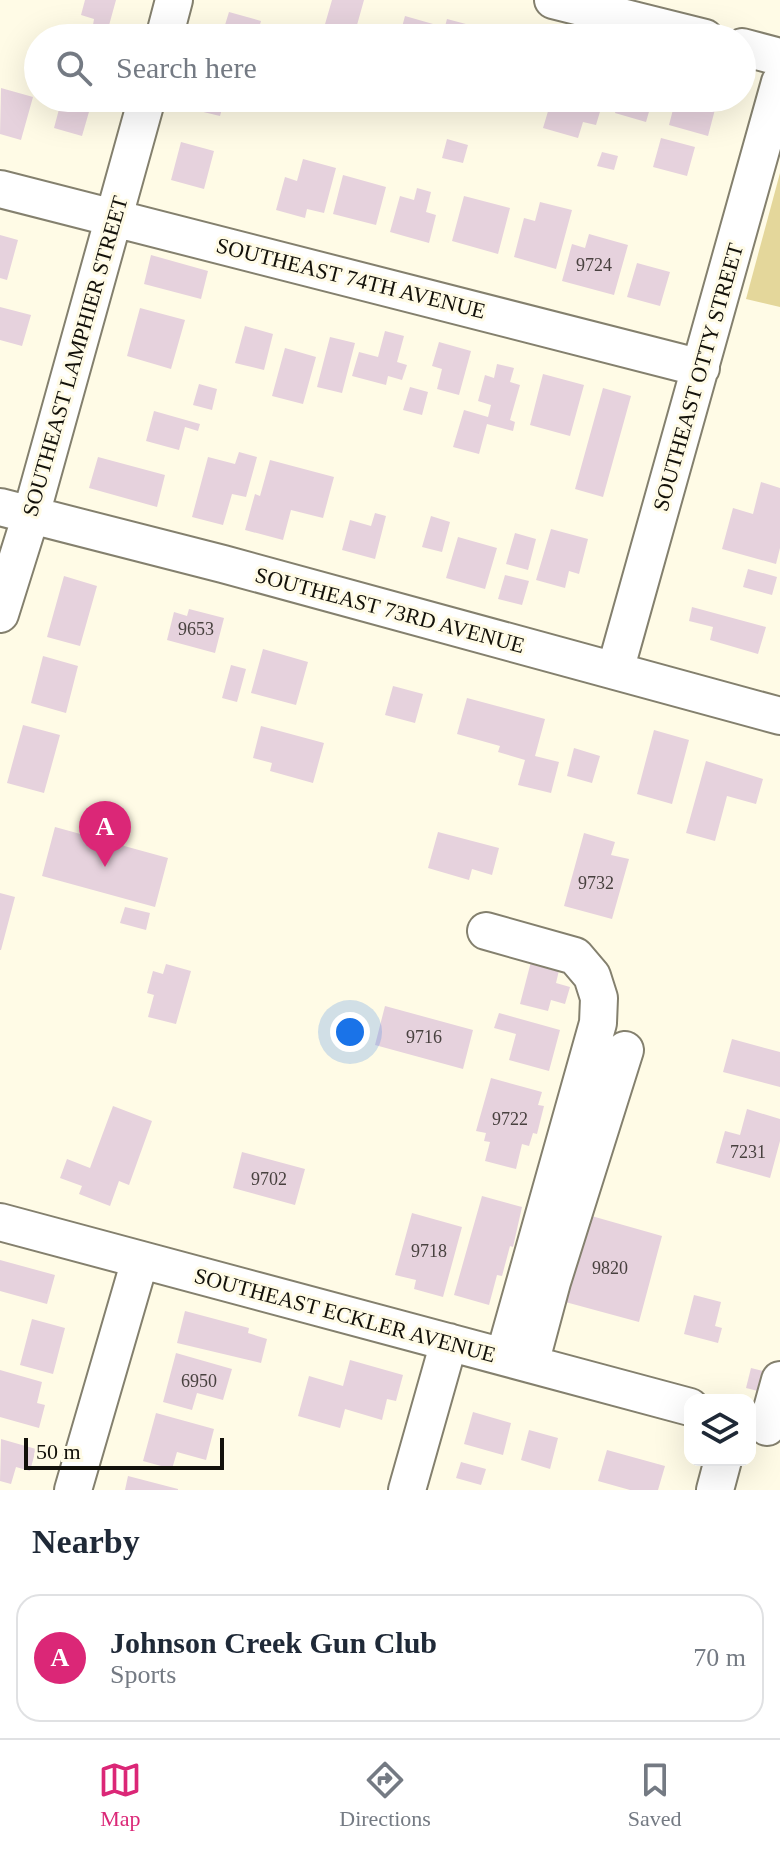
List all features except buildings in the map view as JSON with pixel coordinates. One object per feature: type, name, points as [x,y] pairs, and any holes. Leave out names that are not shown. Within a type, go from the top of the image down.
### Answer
[{"type":"street","points":[[168,24],[174,0]]},
{"type":"street","points":[[553,0],[649,24]]},
{"type":"street","points":[[756,51],[780,57]]},
{"type":"street","name":"SOUTHEAST OTTY STREET","points":[[615,671],[780,82]]},
{"type":"street","name":"SOUTHEAST LAMPHIER STREET","points":[[0,614],[15,511],[114,217],[143,112]]},
{"type":"street","name":"SOUTHEAST 74TH AVENUE","points":[[0,189],[701,368]]},
{"type":"street","name":"SOUTHEAST 73RD AVENUE","points":[[15,511],[223,564],[780,716]]},
{"type":"street","points":[[486,931],[575,956],[592,976],[599,998],[598,1023],[517,1361]]},
{"type":"street","points":[[517,1361],[552,1282],[625,1050]]},
{"type":"street","name":"SOUTHEAST ECKLER AVENUE","points":[[0,1222],[684,1405]]},
{"type":"street","points":[[73,1490],[140,1260]]},
{"type":"street","points":[[407,1490],[449,1342]]},
{"type":"street","points":[[766,1427],[780,1380]]},
{"type":"street","points":[[715,1490],[721,1466]]},
{"type":"shaded area","points":[[780,173],[780,307],[746,299]]},
{"type":"place","name":"Johnson Creek Gun Club","points":[[105,867]]}]
